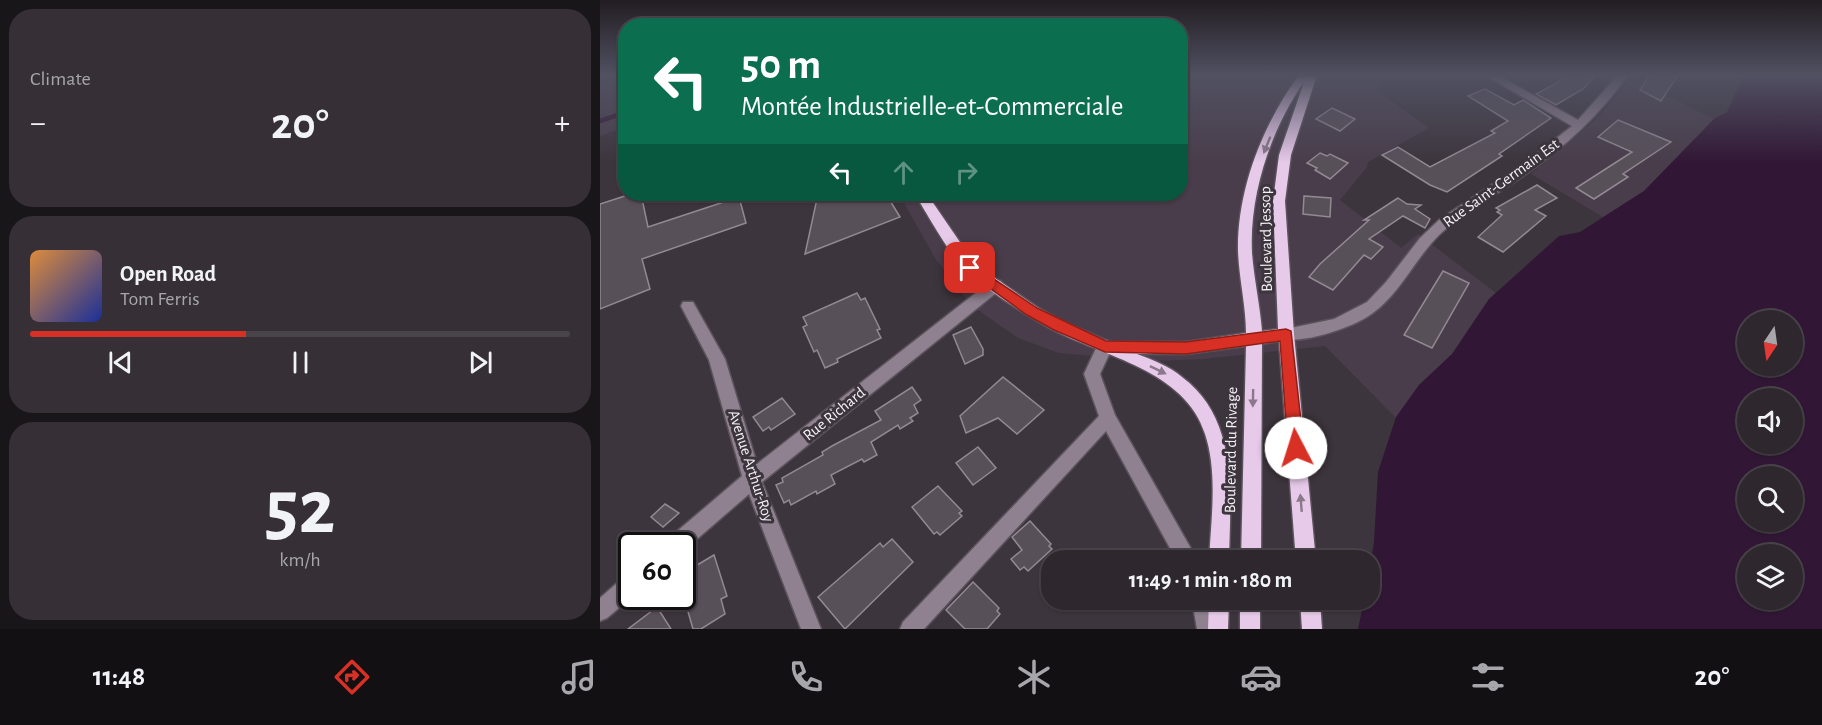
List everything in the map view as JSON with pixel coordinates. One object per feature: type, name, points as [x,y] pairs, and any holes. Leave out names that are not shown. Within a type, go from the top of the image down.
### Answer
[{"type":"main road","name":"Boulevard Jessop","points":[[1254,340],[1254,312],[1245,243],[1249,208],[1264,150],[1285,104]]},
{"type":"main road","name":"Boulevard Jessop","points":[[1286,334],[1279,201],[1287,147],[1302,104]]},
{"type":"main road","points":[[926,201],[970,268],[1046,319],[1163,372],[1179,383],[1202,409],[1214,434],[1221,477],[1220,550]]},
{"type":"main road","points":[[1105,346],[1186,348],[1286,334],[1305,550]]},
{"type":"main road","name":"Boulevard du Rivage","points":[[1251,550],[1254,340]]},
{"type":"main road","points":[[1218,629],[1219,610]]},
{"type":"main road","points":[[1250,610],[1250,629]]},
{"type":"main road","points":[[1311,610],[1312,629]]},
{"type":"street","points":[[1542,104],[1578,125]]},
{"type":"street","name":"Rue Saint-Germain Est","points":[[1286,334],[1341,323],[1379,301],[1434,232],[1548,152],[1599,104]]},
{"type":"street","name":"Rue Richard","points":[[691,532],[752,479],[996,285]]},
{"type":"street","name":"Avenue Arthur-Roy","points":[[688,306],[717,359],[752,479],[811,629]]},
{"type":"street","points":[[1105,346],[1092,374],[1108,418],[1182,550]]},
{"type":"street","points":[[910,629],[1108,418]]},
{"type":"street","points":[[600,611],[618,596]]},
{"type":"street","points":[[1204,610],[1207,629]]},
{"type":"shaded area","points":[[600,104],[618,104],[618,130],[600,136]]},
{"type":"shaded area","points":[[1188,104],[1396,104],[1429,128],[1368,162],[1367,167],[1340,200],[1401,248],[1418,234],[1496,293],[1489,299],[1452,354],[1419,385],[1396,418],[1325,346],[1203,359],[1152,361],[1059,353],[1018,338],[971,305],[935,258],[903,201],[1188,201]]},
{"type":"shaded area","points":[[1609,104],[1684,104],[1714,119],[1644,191],[1603,217],[1531,174],[1594,121]]},
{"type":"shaded area","points":[[1731,104],[1822,104],[1822,629],[1358,629],[1362,610],[1380,610],[1380,550],[1373,550],[1378,472],[1396,417],[1419,385],[1452,354],[1489,299],[1559,236],[1580,232],[1644,191],[1714,119],[1727,112]]},
{"type":"building","points":[[1481,104],[1530,104],[1551,118],[1499,154],[1502,156],[1447,192],[1430,185],[1382,155],[1398,147],[1430,167],[1495,133],[1491,131],[1508,121]]},
{"type":"building","points":[[1332,108],[1355,119],[1340,131],[1316,119]]},
{"type":"building","points":[[1618,120],[1671,142],[1623,174],[1628,177],[1594,199],[1576,188],[1632,152],[1598,137]]},
{"type":"building","points":[[1320,153],[1327,156],[1330,154],[1348,163],[1330,179],[1307,163]]},
{"type":"building","points":[[1537,185],[1557,198],[1535,210],[1546,216],[1503,252],[1478,237],[1502,215],[1497,212],[1500,210],[1496,208]]},
{"type":"building","points":[[1304,196],[1331,198],[1330,217],[1303,214]]},
{"type":"building","points":[[618,198],[618,201],[642,201],[648,227],[727,201],[740,201],[746,223],[642,259],[650,289],[600,309],[600,204]]},
{"type":"building","points":[[1398,198],[1407,204],[1421,205],[1415,209],[1430,219],[1425,228],[1403,216],[1369,239],[1383,247],[1371,259],[1364,255],[1333,290],[1309,277],[1320,264],[1369,220],[1364,220]]},
{"type":"building","points":[[816,201],[890,201],[900,217],[805,254]]},
{"type":"building","points":[[1443,271],[1469,283],[1432,348],[1404,335]]},
{"type":"building","points":[[857,293],[861,300],[865,298],[880,329],[877,330],[881,338],[837,359],[838,362],[825,368],[817,350],[814,352],[803,327],[807,325],[803,317]]},
{"type":"building","points":[[971,327],[983,349],[983,355],[965,364],[953,335]]},
{"type":"building","points":[[1003,377],[1044,410],[1017,434],[998,418],[966,433],[960,416]]},
{"type":"building","points":[[912,387],[921,400],[914,405],[918,413],[910,418],[913,421],[900,429],[898,425],[871,442],[877,455],[864,462],[862,459],[831,475],[835,484],[817,494],[816,491],[791,505],[789,500],[784,503],[776,485],[783,482],[782,478],[823,455],[822,452],[832,446],[881,420],[875,411]]},
{"type":"building","points":[[782,398],[795,414],[771,430],[769,427],[763,431],[753,417]]},
{"type":"building","points":[[978,447],[996,468],[973,485],[956,463]]},
{"type":"building","points":[[938,486],[962,511],[959,513],[962,516],[940,535],[937,532],[934,534],[912,507]]},
{"type":"building","points":[[665,504],[679,513],[663,527],[651,517]]},
{"type":"building","points":[[1030,521],[1051,544],[1049,546],[1052,549],[1041,550],[1041,559],[1028,571],[1024,567],[1020,570],[1011,559],[1022,550],[1012,537]]},
{"type":"building","points":[[892,539],[913,562],[845,629],[818,597],[880,543],[883,547]]},
{"type":"building","points":[[714,555],[727,596],[721,599],[725,614],[701,629],[693,629],[688,610],[696,610],[696,566]]},
{"type":"building","points":[[973,582],[999,608],[997,611],[1000,614],[987,629],[965,629],[946,610]]},
{"type":"building","points":[[653,610],[659,610],[671,629],[628,629]]},
{"type":"waterway","points":[[600,121],[618,115]]},
{"type":"route","points":[[970,268],[1032,311],[1059,326],[1105,346],[1186,348],[1286,334],[1296,448]]}]
